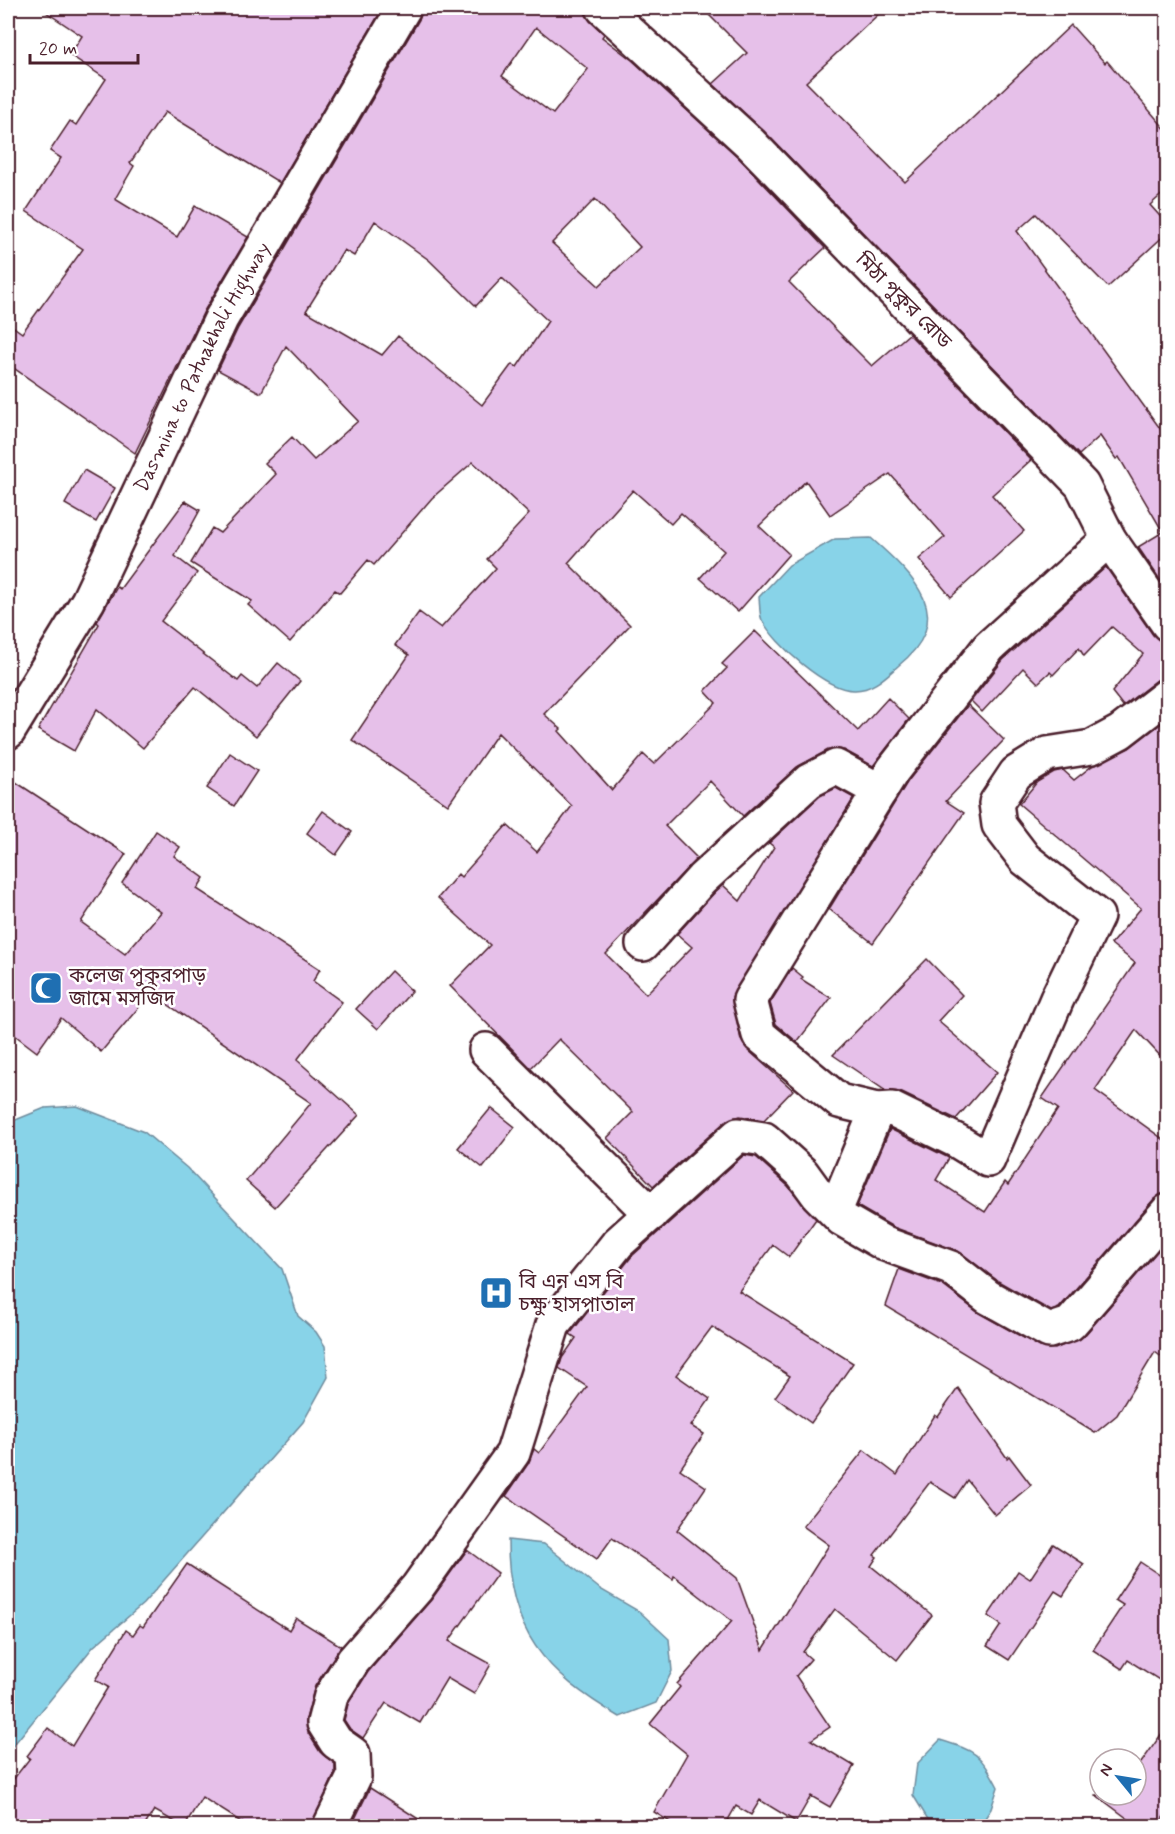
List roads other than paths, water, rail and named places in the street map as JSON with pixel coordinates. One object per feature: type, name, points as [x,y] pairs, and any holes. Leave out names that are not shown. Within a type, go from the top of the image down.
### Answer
[{"type":"street","name":"Dasmina to Patuakhali Highway","points":[[8,732],[88,601],[221,319],[404,8]]},
{"type":"street","name":"মিঠা পুকুর রোড","points":[[605,8],[751,144],[1082,485],[1109,539],[1167,624]]},
{"type":"street","points":[[1109,539],[989,647],[893,770],[750,1000],[759,1035],[839,1101],[877,1110],[892,1110],[957,1141],[988,1160],[1061,989],[1097,916],[1025,859],[999,825],[996,803],[1016,773],[1047,754],[1092,747],[1120,732],[1167,695]]},
{"type":"street","points":[[644,944],[702,879],[809,781],[836,767],[880,791]]},
{"type":"street","points":[[486,1050],[651,1214]]},
{"type":"street","points":[[835,1211],[877,1110]]},
{"type":"street","points":[[330,1827],[354,1777],[353,1754],[336,1742],[324,1723],[331,1696],[353,1660],[417,1588],[513,1453],[553,1325],[618,1243],[738,1135],[764,1139],[802,1173],[842,1219],[885,1244],[951,1269],[988,1297],[1050,1331],[1070,1324],[1167,1211]]},
{"type":"water","points":[[871,538],[915,582],[924,598],[928,614],[926,631],[916,648],[878,682],[867,688],[855,690],[830,683],[816,675],[789,653],[762,620],[759,597],[789,565],[835,539]]},
{"type":"water","points":[[77,1106],[144,1132],[187,1168],[282,1269],[298,1316],[316,1332],[325,1346],[328,1377],[303,1422],[143,1604],[93,1647],[8,1752],[8,1123],[45,1108]]},
{"type":"water","points":[[508,1540],[544,1544],[600,1589],[640,1612],[669,1639],[672,1671],[656,1703],[620,1717],[571,1684],[551,1666],[535,1646],[523,1624],[509,1572]]},
{"type":"water","points":[[940,1740],[962,1747],[976,1755],[998,1787],[991,1809],[980,1826],[932,1826],[913,1795],[917,1764]]},
{"type":"place","name":"কলেজ পুকুরপাড় জামে মসজিদ","points":[[46,988]]},
{"type":"place","name":"বি এন এস বি চক্ষু হাসপাতাল","points":[[496,1293]]}]
